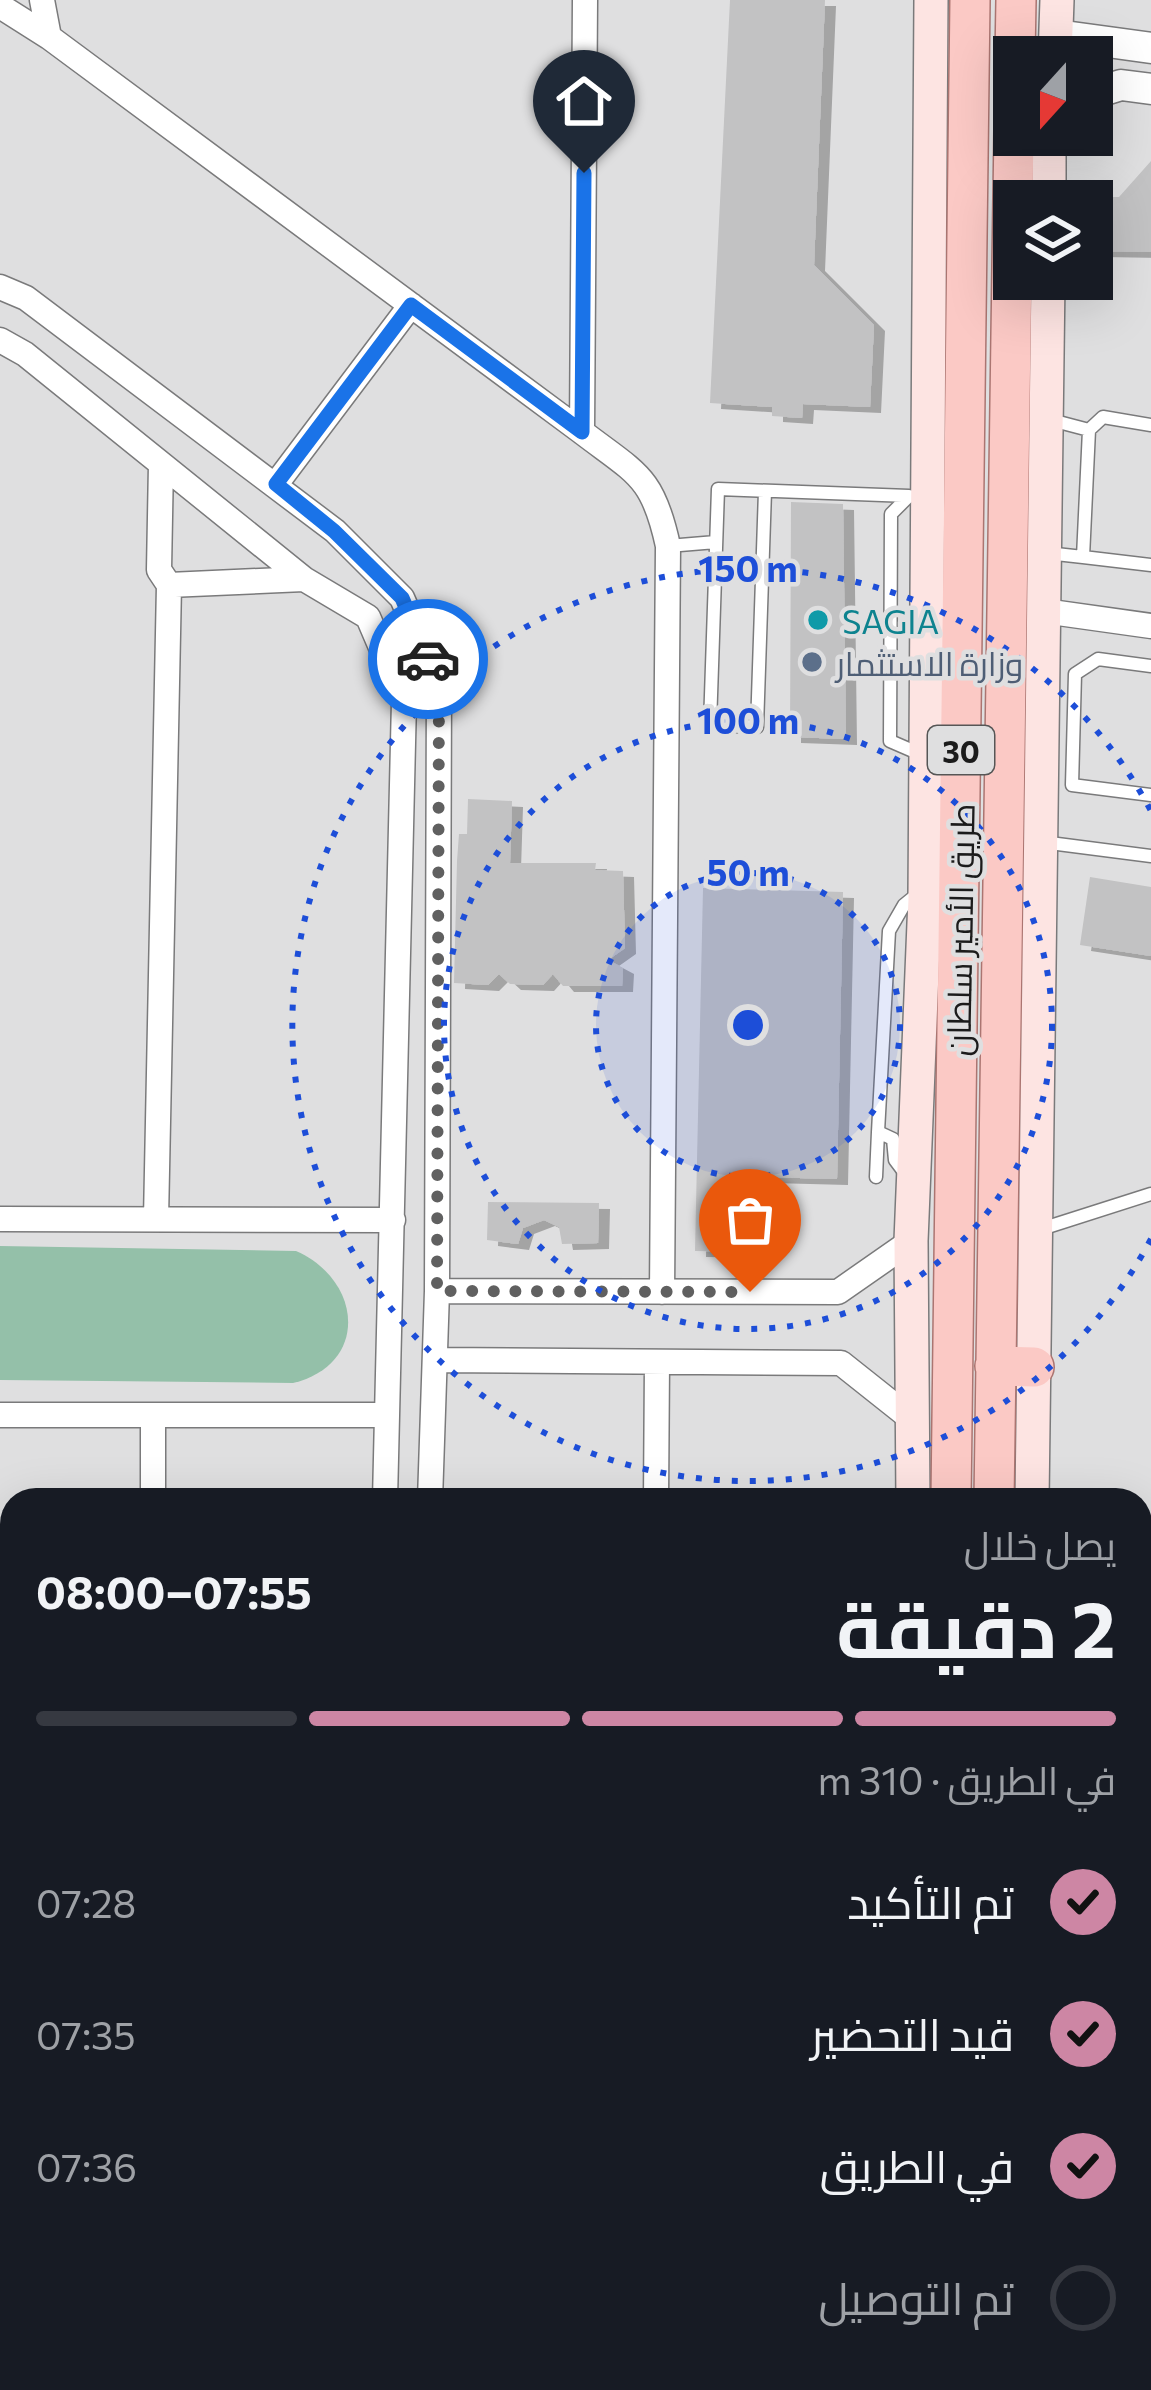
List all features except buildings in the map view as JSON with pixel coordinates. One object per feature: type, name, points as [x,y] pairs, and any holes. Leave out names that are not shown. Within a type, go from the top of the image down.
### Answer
[{"type":"main road","points":[[1056,36],[1057,0]]},
{"type":"main road","points":[[914,1488],[913,1182],[936,895],[926,757],[918,487],[957,1],[1016,2],[1015,36]]},
{"type":"main road","name":"طريق الأمير سلطان","points":[[951,1488],[936,895],[957,1]]},
{"type":"main road","name":"طريق الأمير سلطان","points":[[996,1488],[1015,1366],[1014,156]]},
{"type":"main road","points":[[1030,1488],[1015,1366],[1036,1230],[1048,300]]},
{"type":"street","points":[[42,0],[49,37]]},
{"type":"street","points":[[582,432],[585,0]]},
{"type":"street","points":[[0,6],[49,37],[582,432],[634,471],[658,498],[668,546],[662,1292]]},
{"type":"street","points":[[1113,47],[1151,48]]},
{"type":"street","points":[[1113,87],[1151,89]]},
{"type":"street","points":[[0,286],[26,298],[334,531],[402,598],[439,683],[437,1291],[431,1488]]},
{"type":"street","points":[[276,484],[411,305]]},
{"type":"street","points":[[0,340],[25,354],[304,579],[368,617],[404,700],[385,1488]]},
{"type":"street","points":[[156,1219],[169,585],[159,570],[161,464]]},
{"type":"street","points":[[169,585],[304,579]]},
{"type":"street","points":[[1044,611],[1151,626]]},
{"type":"street","points":[[0,1219],[393,1220]]},
{"type":"street","points":[[437,1291],[838,1292],[911,1240]]},
{"type":"street","points":[[436,1360],[842,1364],[914,1420]]},
{"type":"street","points":[[656,1488],[657,1362]]},
{"type":"street","points":[[0,1415],[387,1415]]},
{"type":"street","points":[[152,1488],[153,1415]]},
{"type":"lane","points":[[1083,556],[1089,430],[1103,417],[1151,425]]},
{"type":"lane","points":[[1048,419],[1089,430]]},
{"type":"lane","points":[[765,491],[757,727],[710,725],[718,489],[918,487]]},
{"type":"lane","points":[[918,487],[891,514],[890,741],[926,757]]},
{"type":"lane","points":[[668,546],[716,542]]},
{"type":"lane","points":[[1046,553],[1151,565]]},
{"type":"lane","points":[[1151,667],[1098,658],[1075,674],[1072,784],[1151,795]]},
{"type":"lane","points":[[1041,842],[1151,856]]},
{"type":"lane","points":[[876,1178],[889,931],[904,904],[936,895]]},
{"type":"lane","points":[[878,1132],[893,1139],[895,1160],[913,1182]]},
{"type":"lane","points":[[1036,1230],[1151,1194]]},
{"type":"green space","points":[[0,1246],[296,1251],[334,1281],[348,1321],[345,1341],[318,1373],[293,1383],[0,1380]]},
{"type":"way so far","points":[[428,659],[439,683],[437,1291],[750,1292]]},
{"type":"place","name":"SAGIA","points":[[818,620]]},
{"type":"place","name":"وزارة الاستثمار","points":[[812,662]]},
{"type":"route","points":[[428,659],[402,598],[334,531],[276,484],[411,305],[582,432],[584,173]]}]
